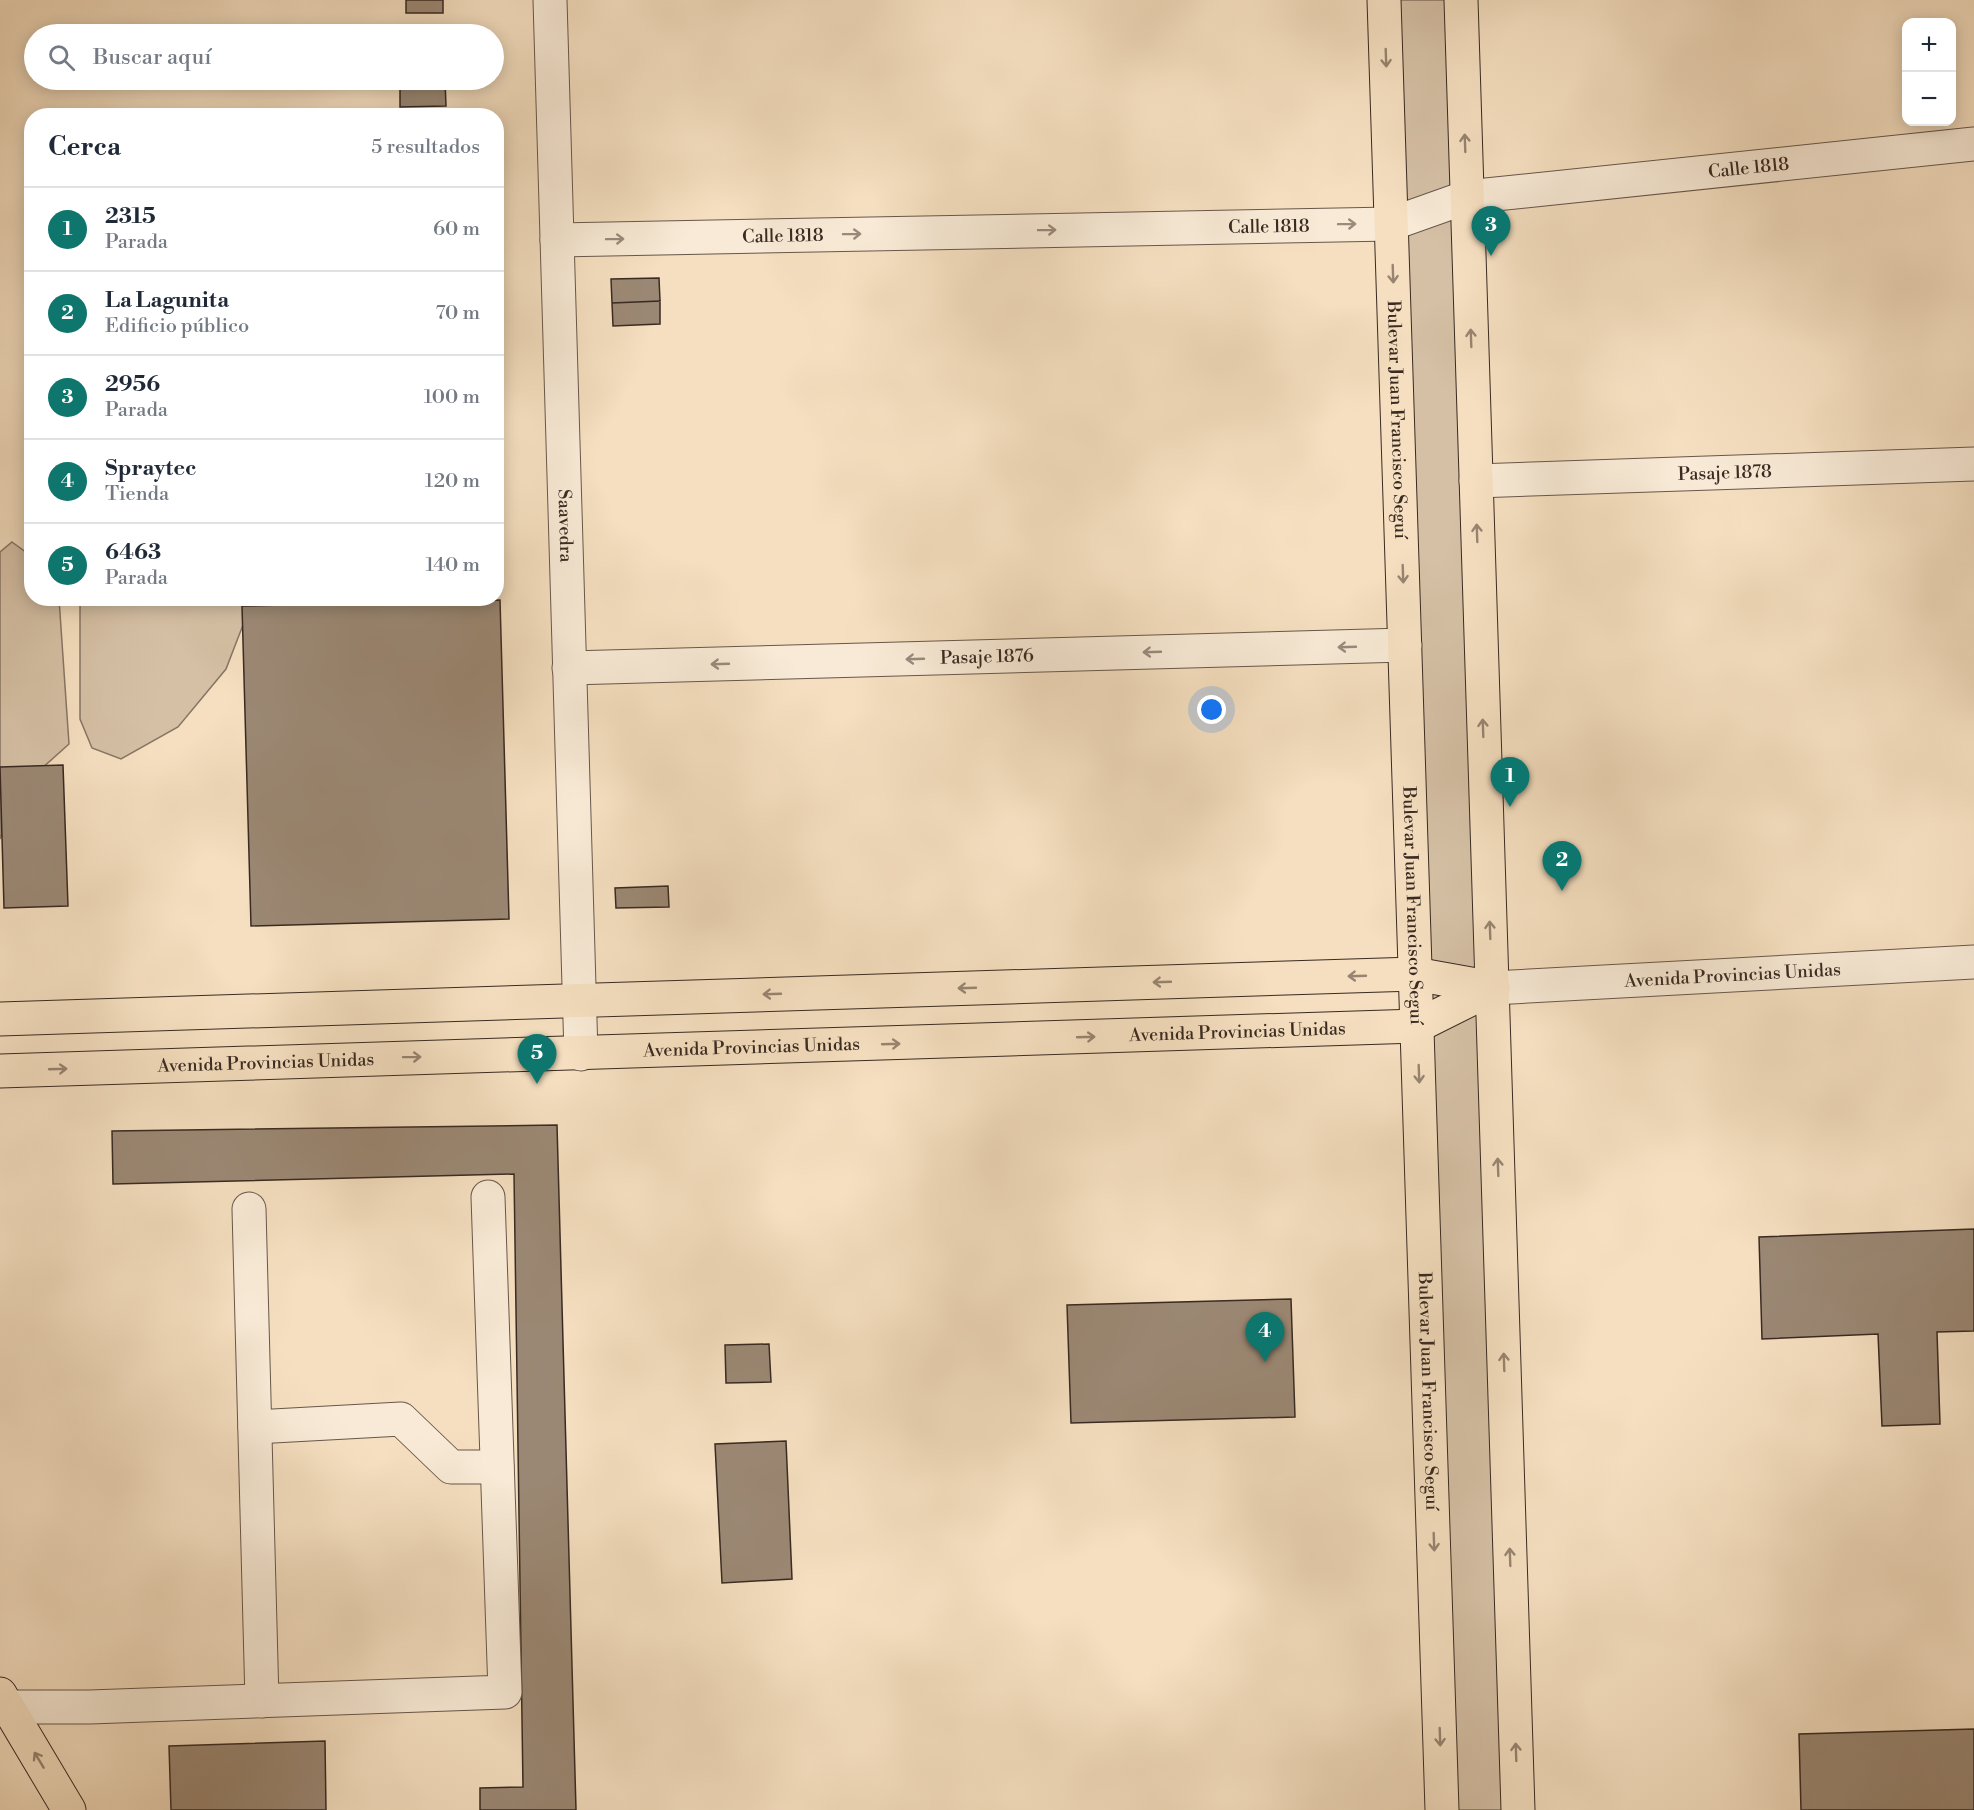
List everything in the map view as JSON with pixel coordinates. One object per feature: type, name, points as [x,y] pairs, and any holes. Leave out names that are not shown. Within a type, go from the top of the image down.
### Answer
[{"type":"main road","name":"Bulevar Juan Francisco Seguí","points":[[1384,0],[1442,1810]]},
{"type":"main road","points":[[1461,0],[1518,1810]]},
{"type":"main road","name":"Avenida Provincias Unidas","points":[[0,1019],[1415,974],[1493,988]]},
{"type":"main road","name":"Avenida Provincias Unidas","points":[[0,1071],[312,1059],[581,1054],[1418,1026],[1493,988]]},
{"type":"main road","points":[[2,1703],[69,1810]]},
{"type":"street","name":"Saavedra","points":[[550,0],[581,1054]]},
{"type":"street","name":"Calle 1818","points":[[557,240],[1391,224],[1467,196],[1974,144]]},
{"type":"street","name":"Pasaje 1878","points":[[1476,481],[1974,464]]},
{"type":"street","name":"Pasaje 1876","points":[[569,668],[1405,645]]},
{"type":"street","name":"Avenida Provincias Unidas","points":[[1493,988],[1974,962]]},
{"type":"street","points":[[2,1703],[90,1707],[505,1692],[488,1197]]},
{"type":"street","points":[[249,1209],[262,1701]]},
{"type":"street","points":[[255,1427],[401,1419],[451,1467],[497,1467]]},
{"type":"shaded area","points":[[1384,0],[1461,0],[1518,1810],[1442,1810]]},
{"type":"shaded area","points":[[12,542],[24,551],[24,606],[59,606],[69,744],[21,787],[0,839],[0,552]]},
{"type":"shaded area","points":[[80,606],[250,606],[226,669],[178,727],[121,759],[92,748],[80,719]]},
{"type":"building","points":[[406,0],[443,0],[443,13],[406,13]]},
{"type":"building","points":[[400,90],[445,90],[446,106],[400,107]]},
{"type":"building","points":[[659,278],[660,301],[612,303],[611,279]]},
{"type":"building","points":[[660,301],[660,324],[613,326],[612,303]]},
{"type":"building","points":[[242,606],[500,606],[509,919],[251,926]]},
{"type":"building","points":[[63,765],[68,906],[4,908],[0,767]]},
{"type":"building","points":[[668,886],[669,907],[616,908],[615,888]]},
{"type":"building","points":[[557,1125],[576,1810],[480,1810],[480,1788],[523,1787],[514,1174],[113,1184],[112,1131]]},
{"type":"building","points":[[1974,1229],[1974,1331],[1937,1332],[1940,1424],[1882,1426],[1878,1334],[1762,1339],[1759,1237]]},
{"type":"building","points":[[1291,1299],[1295,1417],[1071,1423],[1067,1305]]},
{"type":"building","points":[[769,1344],[771,1382],[726,1383],[725,1345]]},
{"type":"building","points":[[786,1441],[792,1579],[722,1583],[715,1444]]},
{"type":"building","points":[[1974,1729],[1974,1810],[1801,1810],[1799,1734]]},
{"type":"building","points":[[325,1741],[326,1810],[171,1810],[169,1746]]},
{"type":"place","name":"2956","points":[[1491,256]]},
{"type":"place","name":"2315","points":[[1510,807]]},
{"type":"place","name":"La Lagunita","points":[[1562,891]]},
{"type":"place","name":"6463","points":[[537,1084]]},
{"type":"place","name":"Spraytec","points":[[1265,1362]]}]
